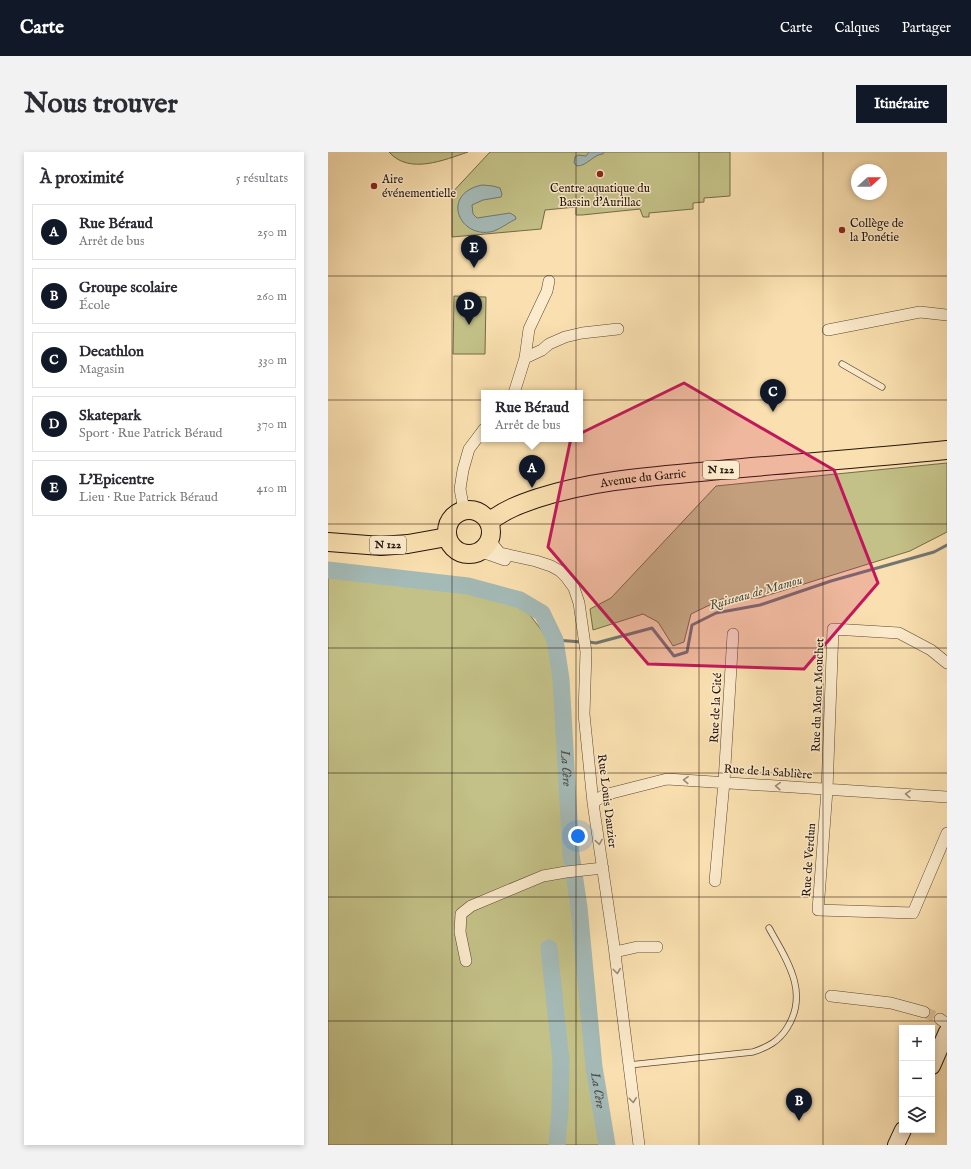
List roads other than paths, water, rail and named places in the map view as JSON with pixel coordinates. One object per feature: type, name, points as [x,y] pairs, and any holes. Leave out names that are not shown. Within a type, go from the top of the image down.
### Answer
[{"type":"main road","name":"Avenue du Garric","points":[[490,529],[499,513],[558,492],[591,484],[675,474],[947,450]]},
{"type":"main road","points":[[471,509],[478,511],[484,516],[490,529],[486,546],[476,553],[468,554],[461,553],[454,549],[447,537],[446,530],[448,523],[457,512],[471,509]]},
{"type":"main road","name":"N 122","points":[[328,542],[381,546],[408,544],[447,537]]},
{"type":"main road","points":[[934,1061],[945,1031]]},
{"type":"main road","points":[[896,1145],[902,1133]]},
{"type":"street","points":[[515,390],[525,358],[529,329],[547,291],[549,280]]},
{"type":"street","points":[[828,330],[920,312],[947,315]]},
{"type":"street","points":[[525,358],[542,350],[549,344],[565,337],[582,333],[618,329]]},
{"type":"street","points":[[464,510],[460,489],[462,470],[469,449],[481,433]]},
{"type":"street","points":[[490,529],[494,546],[500,553],[517,556],[528,560]]},
{"type":"street","points":[[476,553],[488,554],[508,560],[528,560]]},
{"type":"street","name":"Rue Louis Dauzier","points":[[528,560],[551,566],[560,571],[574,588],[579,603],[586,652],[584,714],[587,752],[593,804],[615,952],[639,1145]]},
{"type":"street","name":"Rue du Mont Mouchet","points":[[827,790],[833,629],[899,633],[931,650],[947,663]]},
{"type":"street","name":"Rue de la Cité","points":[[715,881],[724,782],[733,634]]},
{"type":"street","points":[[587,752],[594,781],[603,790],[611,794]]},
{"type":"street","name":"Rue de la Sablière","points":[[593,804],[600,797],[667,780],[724,782],[947,797]]},
{"type":"street","name":"Rue de Verdun","points":[[827,790],[818,910],[913,913],[947,834]]},
{"type":"street","points":[[466,961],[460,932],[461,914],[471,906],[543,876],[602,868]]},
{"type":"street","points":[[615,952],[637,947],[656,947]]},
{"type":"street","points":[[832,996],[891,1003],[924,1012]]},
{"type":"lane","points":[[842,364],[882,387]]},
{"type":"lane","points":[[629,1065],[753,1052],[774,1043],[783,1034],[792,1020],[796,1008],[797,996],[795,981],[789,965],[769,928]]},
{"type":"water","points":[[589,152],[604,152],[603,154],[581,165],[577,166],[574,163],[575,157],[578,155],[586,156]]},
{"type":"water","points":[[482,185],[500,188],[502,194],[501,197],[483,200],[472,205],[473,214],[477,218],[510,213],[515,216],[516,219],[494,231],[482,232],[472,229],[464,223],[459,215],[458,206],[461,197],[469,190]]},
{"type":"waterway","name":"Ruisseau de Mamou","points":[[588,642],[596,643],[652,628],[674,656],[687,652],[692,625],[716,613],[760,605],[831,581],[934,552],[947,545]]},
{"type":"waterway","name":"La Cère","points":[[328,570],[468,586],[520,600],[542,613],[555,640],[561,679],[571,854],[579,907],[594,1067],[607,1145]]},
{"type":"waterway","name":"Ruisseau de Mamou","points":[[555,640],[582,642]]},
{"type":"waterway","name":"La Cère","points":[[549,948],[561,1061],[560,1110],[557,1145]]},
{"type":"tunnel","points":[[924,1012],[940,1019]]},
{"type":"place","name":"Centre aquatique du Bassin d'Aurillac","points":[[600,174]]},
{"type":"place","name":"Aire événementielle","points":[[374,186]]},
{"type":"place","name":"Collège de la Ponétie","points":[[842,230]]},
{"type":"place","name":"L'Epicentre","points":[[474,268]]},
{"type":"place","name":"Skatepark","points":[[469,325]]},
{"type":"place","name":"Decathlon","points":[[773,412]]},
{"type":"place","name":"Rue Béraud","points":[[532,488]]},
{"type":"place","name":"Groupe scolaire","points":[[799,1121]]}]
